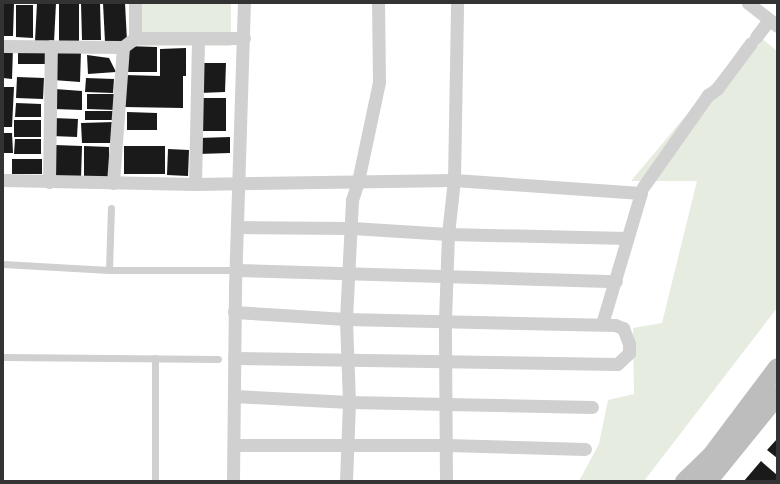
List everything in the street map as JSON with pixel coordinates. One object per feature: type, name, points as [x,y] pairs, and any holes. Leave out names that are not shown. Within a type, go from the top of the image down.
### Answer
[{"type":"main road","points":[[684,481],[711,455],[777,367]]},
{"type":"main road","points":[[707,481],[777,395]]},
{"type":"street","points":[[135,3],[135,38]]},
{"type":"street","points":[[233,481],[234,312],[240,183],[244,3]]},
{"type":"street","points":[[346,481],[349,402],[346,320],[352,228],[352,200],[358,181],[367,131],[379,82],[378,3]]},
{"type":"street","points":[[446,481],[445,320],[448,278],[448,234],[454,180],[457,3]]},
{"type":"street","points":[[643,187],[708,95],[717,88],[753,40],[773,23],[748,3]]},
{"type":"street","points":[[3,46],[123,47],[135,38],[244,38]]},
{"type":"street","points":[[195,184],[198,38]]},
{"type":"street","points":[[49,182],[51,46]]},
{"type":"street","points":[[113,183],[123,47]]},
{"type":"street","points":[[3,180],[195,184],[454,180],[641,193],[602,324]]},
{"type":"street","points":[[238,227],[352,228],[448,234],[628,238]]},
{"type":"street","points":[[236,270],[448,278],[616,281]]},
{"type":"street","points":[[234,312],[346,320],[445,320],[615,325],[624,328],[627,333],[629,353],[617,364],[348,361],[234,358]]},
{"type":"street","points":[[234,396],[349,402],[592,407]]},
{"type":"street","points":[[234,445],[446,445],[585,449]]},
{"type":"lane","points":[[109,270],[111,208]]},
{"type":"lane","points":[[3,264],[109,270],[236,270]]},
{"type":"lane","points":[[3,357],[218,359]]},
{"type":"lane","points":[[155,481],[156,358]]},
{"type":"shaded area","points":[[133,3],[231,3],[231,46],[133,46]]},
{"type":"shaded area","points":[[755,33],[777,51],[777,308],[644,481],[579,481],[599,444],[608,400],[634,394],[633,328],[662,323],[697,181],[631,181]]},
{"type":"building","points":[[3,3],[14,3],[13,36],[3,36]]},
{"type":"building","points":[[37,3],[56,3],[54,42],[35,41]]},
{"type":"building","points":[[59,3],[79,3],[79,43],[59,43]]},
{"type":"building","points":[[81,3],[100,3],[101,40],[82,40]]},
{"type":"building","points":[[103,3],[125,3],[127,41],[105,42]]},
{"type":"building","points":[[16,5],[33,5],[33,38],[16,37]]},
{"type":"building","points":[[126,46],[157,47],[157,72],[126,72]]},
{"type":"building","points":[[3,47],[13,47],[12,79],[3,78]]},
{"type":"building","points":[[18,47],[45,47],[45,64],[18,64]]},
{"type":"building","points":[[186,48],[186,76],[183,76],[183,108],[124,107],[125,75],[160,76],[160,49]]},
{"type":"building","points":[[55,50],[81,51],[80,82],[53,80]]},
{"type":"building","points":[[87,55],[109,58],[116,72],[88,74]]},
{"type":"building","points":[[200,63],[226,63],[225,92],[199,93]]},
{"type":"building","points":[[17,77],[44,78],[43,99],[16,98]]},
{"type":"building","points":[[86,78],[114,79],[113,93],[85,92]]},
{"type":"building","points":[[3,87],[14,87],[12,127],[3,127]]},
{"type":"building","points":[[55,89],[82,91],[82,110],[54,109]]},
{"type":"building","points":[[87,94],[115,94],[115,110],[87,109]]},
{"type":"building","points":[[199,98],[226,98],[226,131],[199,131]]},
{"type":"building","points":[[16,103],[41,104],[41,117],[15,117]]},
{"type":"building","points":[[85,111],[113,111],[113,120],[85,120]]},
{"type":"building","points":[[127,112],[157,113],[157,130],[127,130]]},
{"type":"building","points":[[53,118],[78,119],[77,137],[52,136]]},
{"type":"building","points":[[14,120],[41,120],[41,137],[14,137]]},
{"type":"building","points":[[114,122],[114,143],[82,143],[81,123]]},
{"type":"building","points":[[3,133],[12,133],[13,153],[3,153]]},
{"type":"building","points":[[230,137],[230,153],[198,154],[198,138]]},
{"type":"building","points":[[15,139],[41,139],[41,154],[14,154]]},
{"type":"building","points":[[55,145],[82,146],[81,178],[54,177]]},
{"type":"building","points":[[84,146],[109,147],[109,177],[84,176]]},
{"type":"building","points":[[124,146],[165,146],[165,174],[124,174]]},
{"type":"building","points":[[168,149],[189,150],[188,176],[167,175]]},
{"type":"building","points":[[12,159],[42,159],[42,174],[12,174]]},
{"type":"building","points":[[777,439],[777,458],[767,450]]},
{"type":"building","points":[[761,461],[777,475],[777,481],[744,481]]}]
